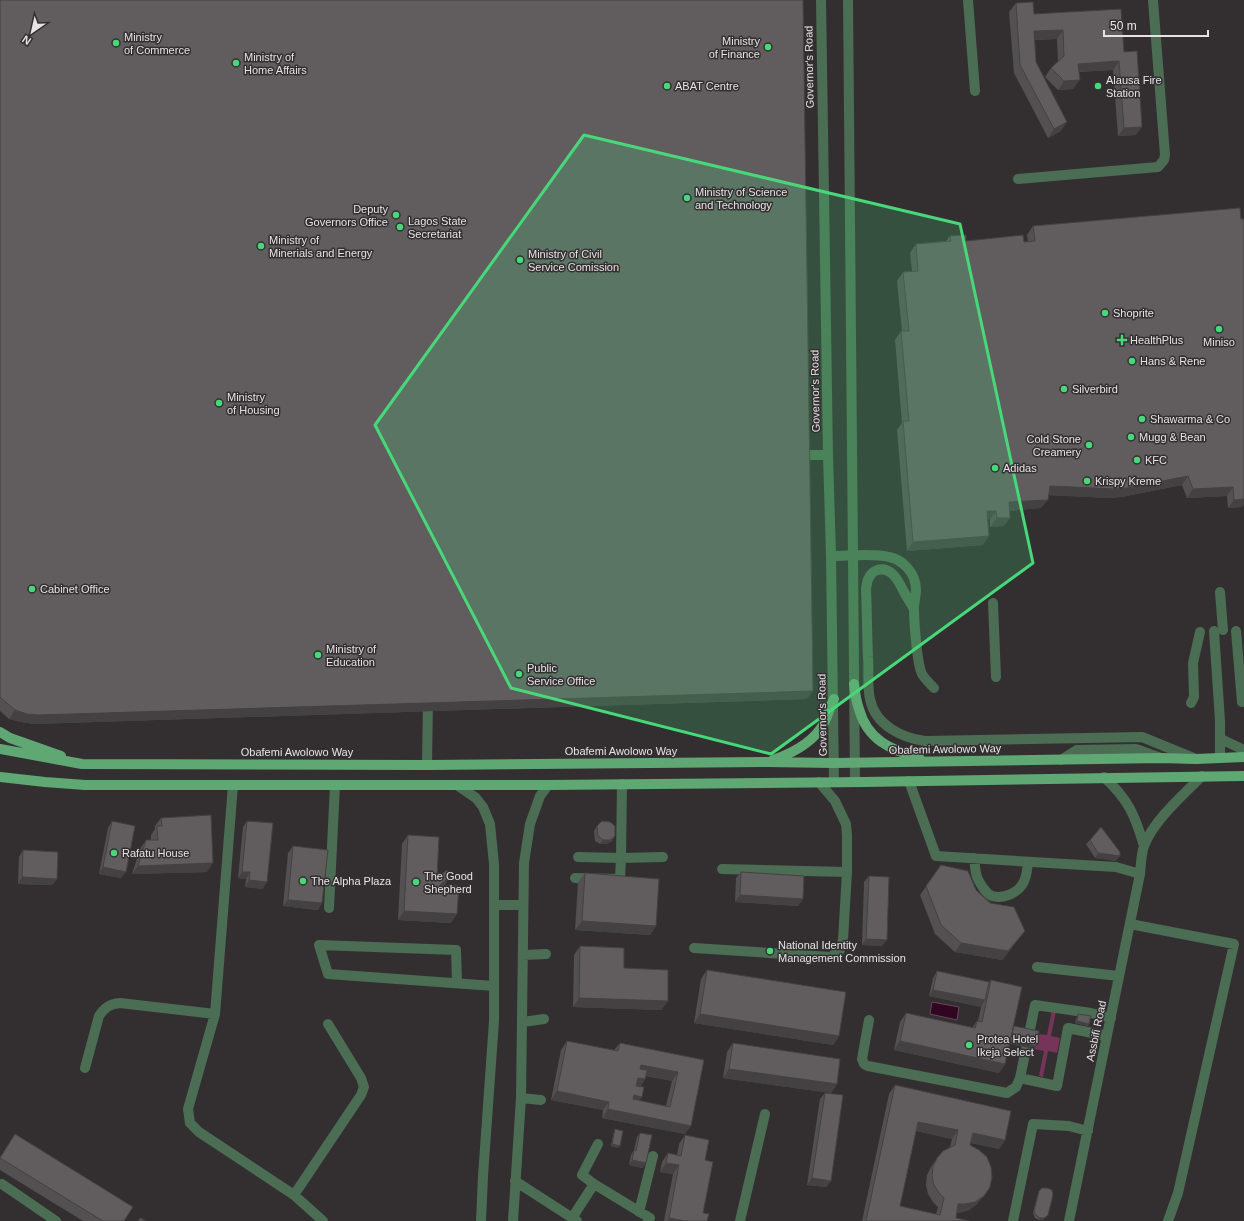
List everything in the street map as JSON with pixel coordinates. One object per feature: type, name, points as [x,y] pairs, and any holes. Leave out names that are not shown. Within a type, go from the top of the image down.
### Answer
[{"type":"main road","points":[[854,684],[859,710],[867,727],[878,740],[887,747],[907,755],[935,761]]},
{"type":"main road","points":[[766,762],[794,752],[810,740],[824,723],[834,699]]},
{"type":"main road","points":[[0,732],[10,738],[82,764]]},
{"type":"main road","name":"Obafemi Awolowo Way","points":[[0,749],[82,764],[427,765],[766,762],[855,763],[1161,758],[1196,759],[1244,757]]},
{"type":"main road","points":[[0,777],[85,785],[548,785],[1244,776]]},
{"type":"street","name":"Governor's Road","points":[[820,0],[834,699],[834,782]]},
{"type":"street","points":[[848,0],[855,782]]},
{"type":"street","points":[[968,0],[976,91]]},
{"type":"street","points":[[1018,179],[1158,167],[1164,160],[1165,155],[1153,0]]},
{"type":"street","points":[[784,454],[828,455]]},
{"type":"street","points":[[831,556],[884,556],[898,560],[905,564],[915,580],[916,590],[914,609],[919,665],[922,676],[934,688]]},
{"type":"street","points":[[914,609],[896,577],[883,569],[879,569],[872,573],[867,579],[866,589],[870,701],[881,720],[889,728],[900,734],[911,739],[925,741],[1142,737],[1196,759]]},
{"type":"street","points":[[1220,592],[1218,631],[1221,738],[1220,758]]},
{"type":"street","points":[[993,603],[996,677]]},
{"type":"street","points":[[1236,631],[1242,702]]},
{"type":"street","points":[[1191,703],[1194,697],[1193,663],[1200,632]]},
{"type":"street","points":[[427,765],[428,690]]},
{"type":"street","points":[[1221,738],[1244,750]]},
{"type":"street","points":[[1144,846],[1158,824],[1178,800],[1202,776]]},
{"type":"street","points":[[1104,777],[1118,789],[1130,808],[1137,821],[1144,846]]},
{"type":"street","points":[[909,781],[936,856],[1116,867],[1140,874]]},
{"type":"street","points":[[694,948],[831,957],[840,950],[843,940],[848,835],[846,824],[835,800],[819,782]]},
{"type":"street","points":[[575,878],[620,879],[622,784]]},
{"type":"street","points":[[233,785],[215,1014],[188,1109],[190,1123],[199,1132],[294,1195],[323,1221]]},
{"type":"street","points":[[329,908],[335,785]]},
{"type":"street","points":[[457,785],[476,798],[483,807],[490,824],[494,864],[494,1021],[481,1221]]},
{"type":"street","points":[[513,1221],[521,1098],[524,863],[530,824],[540,796],[548,785]]},
{"type":"street","name":"Assbifi Road","points":[[1069,1221],[1140,874],[1144,846]]},
{"type":"street","points":[[578,857],[663,857]]},
{"type":"street","points":[[974,858],[977,876],[984,888],[991,896],[1002,897],[1012,894],[1021,887],[1026,878],[1028,862]]},
{"type":"street","points":[[722,868],[847,872]]},
{"type":"street","points":[[495,905],[523,905]]},
{"type":"street","points":[[1130,924],[1234,944],[1178,1193],[1168,1221]]},
{"type":"street","points":[[457,983],[456,950],[319,945],[328,974],[494,986]]},
{"type":"street","points":[[523,955],[546,954]]},
{"type":"street","points":[[1037,968],[1119,976]]},
{"type":"street","points":[[85,1068],[99,1016],[104,1008],[113,1003],[215,1014]]},
{"type":"street","points":[[870,1020],[862,1059],[864,1064],[1007,1093],[1016,1086],[1020,1078],[1035,1005],[1091,1013],[1111,1018]]},
{"type":"street","points":[[1020,1078],[1057,1086],[1072,1011]]},
{"type":"street","points":[[523,1022],[544,1019]]},
{"type":"street","points":[[294,1195],[361,1096],[364,1087],[361,1078],[328,1024]]},
{"type":"street","points":[[1068,1028],[1107,1036]]},
{"type":"street","points":[[521,1098],[541,1100]]},
{"type":"street","points":[[740,1221],[765,1114]]},
{"type":"street","points":[[1013,1221],[1033,1124],[1069,1126],[1088,1131]]},
{"type":"street","points":[[598,1144],[582,1174],[594,1184],[650,1218],[648,1221]]},
{"type":"street","points":[[639,1212],[653,1156]]},
{"type":"street","points":[[515,1181],[574,1219],[594,1184]]},
{"type":"street","points":[[2,1184],[56,1221]]},
{"type":"highlighted area","points":[[584,135],[960,224],[1033,563],[771,754],[511,688],[375,425]]},
{"type":"shaded area","points":[[932,1002],[959,1007],[957,1020],[930,1014]]},
{"type":"shaded area","points":[[1052,1010],[1056,1011],[1051,1036],[1060,1038],[1057,1053],[1048,1051],[1043,1077],[1039,1076],[1044,1051],[1034,1049],[1037,1034],[1047,1035]]},
{"type":"building","name":"Lagos State Secretariat","points":[[0,0],[803,0],[813,691],[40,715],[27,714],[15,710],[0,697]]},
{"type":"building","points":[[1033,2],[1034,14],[1121,9],[1124,52],[1137,51],[1142,127],[1124,128],[1119,61],[1078,64],[1080,80],[1064,81],[1051,68],[1064,56],[1063,30],[1034,31],[1036,62],[1067,122],[1054,129],[1020,65],[1016,3]]},
{"type":"building","points":[[1240,208],[1241,219],[1244,219],[1244,499],[1234,500],[1233,487],[1193,489],[1188,476],[1115,489],[1050,486],[1048,500],[1009,502],[1010,518],[997,518],[996,511],[987,511],[989,536],[913,542],[903,421],[909,421],[901,331],[909,331],[903,272],[918,271],[916,244],[951,241],[950,236],[966,235],[966,241],[1023,235],[1024,242],[1035,241],[1033,226]]},
{"type":"building","points":[[211,815],[213,863],[138,866],[146,840],[158,840],[157,826],[162,826],[161,818]]},
{"type":"building","name":"Rafatu House","points":[[112,821],[135,826],[126,872],[103,867]]},
{"type":"building","points":[[247,821],[273,823],[267,882],[249,880],[250,872],[242,872]]},
{"type":"building","points":[[602,821],[610,822],[615,826],[615,836],[610,840],[603,840],[598,836],[597,826]]},
{"type":"building","points":[[1101,827],[1120,852],[1120,856],[1098,853],[1090,840]]},
{"type":"building","name":"The Good Shepherd","points":[[408,835],[439,837],[437,878],[447,870],[451,876],[440,885],[459,886],[457,914],[404,911]]},
{"type":"building","name":"The Alpha Plaza","points":[[293,846],[328,850],[322,903],[288,900]]},
{"type":"building","points":[[23,850],[58,852],[57,879],[22,877]]},
{"type":"building","points":[[941,865],[968,871],[976,890],[990,903],[1014,907],[1025,931],[1008,951],[961,943],[941,925],[926,886]]},
{"type":"building","points":[[741,872],[804,876],[803,899],[740,895]]},
{"type":"building","points":[[585,873],[659,879],[656,926],[582,921]]},
{"type":"building","points":[[869,876],[889,877],[887,940],[866,939]]},
{"type":"building","points":[[580,946],[624,948],[624,968],[668,970],[668,1001],[579,998]]},
{"type":"building","points":[[707,970],[846,992],[839,1036],[700,1014]]},
{"type":"building","points":[[937,971],[989,982],[985,1000],[933,990]]},
{"type":"building","points":[[991,980],[1022,987],[1005,1064],[900,1041],[906,1013],[975,1028],[977,1021],[982,1022]]},
{"type":"building","points":[[1078,1014],[1091,1016],[1089,1024],[1077,1021]]},
{"type":"building","points":[[1014,1026],[1039,1031],[1036,1046],[1010,1041]]},
{"type":"building","points":[[567,1041],[618,1051],[620,1043],[704,1060],[691,1126],[608,1109],[609,1102],[557,1091]],"holes":[[[641,1065],[678,1072],[670,1107],[633,1099],[634,1095],[642,1097],[644,1087],[636,1086],[638,1078],[645,1079],[647,1070],[640,1069]]]},
{"type":"building","points":[[733,1043],[840,1059],[837,1084],[729,1069]]},
{"type":"building","points":[[895,1085],[1011,1111],[1005,1140],[973,1133],[970,1145],[987,1157],[991,1167],[992,1177],[990,1187],[984,1196],[975,1202],[958,1204],[956,1218],[970,1221],[866,1221]],"holes":[[[918,1122],[958,1130],[955,1145],[943,1151],[937,1158],[933,1167],[932,1176],[934,1185],[944,1198],[940,1215],[900,1206]]]},
{"type":"building","points":[[825,1093],[843,1095],[831,1181],[812,1178]]},
{"type":"building","points":[[615,1129],[623,1131],[620,1146],[612,1144]]},
{"type":"building","points":[[640,1133],[652,1135],[646,1163],[632,1160],[634,1150],[636,1151]]},
{"type":"building","points":[[15,1134],[133,1207],[124,1221],[103,1221],[0,1158]]},
{"type":"building","points":[[685,1135],[709,1140],[705,1160],[713,1162],[703,1213],[709,1214],[707,1221],[685,1221],[669,1218],[679,1165],[666,1163],[668,1153],[681,1156]]},
{"type":"building","points":[[1042,1188],[1052,1190],[1053,1195],[1048,1215],[1044,1218],[1040,1218],[1034,1211],[1039,1191]]},
{"type":"building","points":[[140,1218],[146,1221],[138,1221]]},
{"type":"place","name":"Ministry of Commerce","points":[[116,43]]},
{"type":"place","name":"Ministry of Finance","points":[[768,47]]},
{"type":"place","name":"Ministry of Home Affairs","points":[[236,63]]},
{"type":"place","name":"ABAT Centre","points":[[667,86]]},
{"type":"place","name":"Alausa Fire Station","points":[[1098,86]]},
{"type":"place","name":"Ministry of Science and Technology","points":[[687,198]]},
{"type":"place","name":"Deputy Governors Office","points":[[396,215]]},
{"type":"place","name":"Lagos State Secretariat","points":[[400,227]]},
{"type":"place","name":"Ministry of Minerials and Energy","points":[[261,246]]},
{"type":"place","name":"Ministry of Civil Service Comission","points":[[520,260]]},
{"type":"place","name":"Shoprite","points":[[1105,313]]},
{"type":"place","name":"Miniso","points":[[1219,329]]},
{"type":"place","name":"HealthPlus","points":[[1122,340]]},
{"type":"place","name":"Hans & Rene","points":[[1132,361]]},
{"type":"place","name":"Silverbird","points":[[1064,389]]},
{"type":"place","name":"Ministry of Housing","points":[[219,403]]},
{"type":"place","name":"Shawarma & Co","points":[[1142,419]]},
{"type":"place","name":"Mugg & Bean","points":[[1131,437]]},
{"type":"place","name":"Cold Stone Creamery","points":[[1089,445]]},
{"type":"place","name":"KFC","points":[[1137,460]]},
{"type":"place","name":"Adidas","points":[[995,468]]},
{"type":"place","name":"Krispy Kreme","points":[[1087,481]]},
{"type":"place","name":"Cabinet Office","points":[[32,589]]},
{"type":"place","name":"Ministry of Education","points":[[318,655]]},
{"type":"place","name":"Public Service Office","points":[[519,674]]},
{"type":"place","name":"Rafatu House","points":[[114,853]]},
{"type":"place","name":"The Alpha Plaza","points":[[303,881]]},
{"type":"place","name":"The Good Shepherd","points":[[416,882]]},
{"type":"place","name":"National Identity Management Commission","points":[[770,951]]},
{"type":"place","name":"Protea Hotel Ikeja Select","points":[[969,1045]]}]
